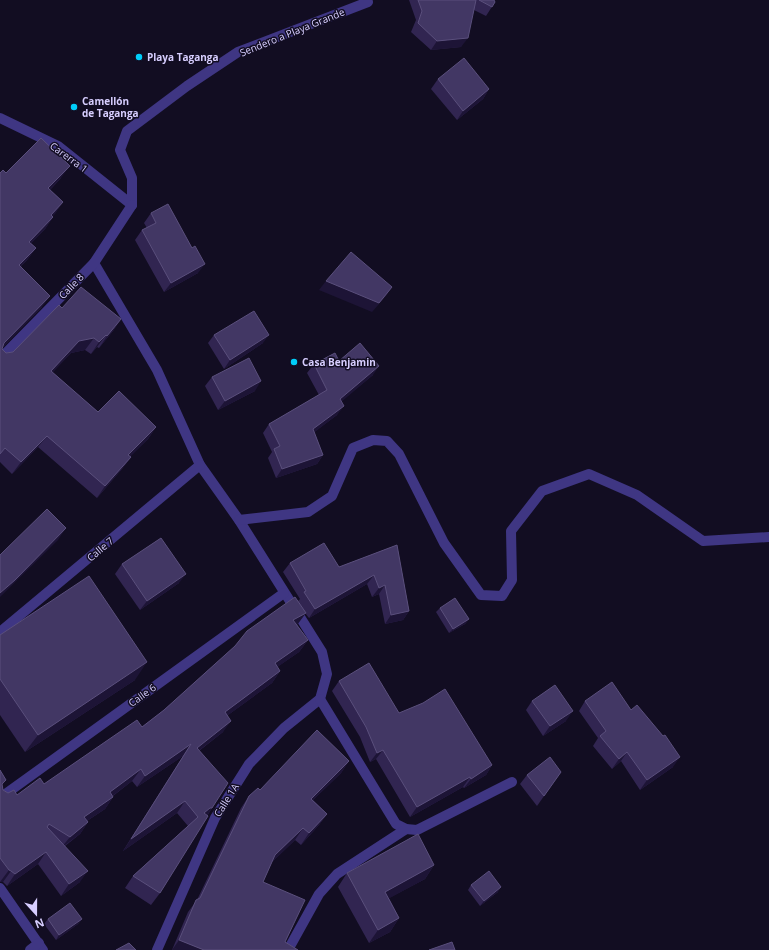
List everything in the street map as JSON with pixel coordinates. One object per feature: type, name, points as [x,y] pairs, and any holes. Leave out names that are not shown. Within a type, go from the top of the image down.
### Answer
[{"type":"street","name":"Sendero a Playa Grande","points":[[132,205],[132,178],[120,150],[127,131],[187,86],[238,52],[368,2]]},
{"type":"street","name":"Carerra 1","points":[[0,118],[58,146],[132,205]]},
{"type":"street","name":"Calle 8","points":[[0,359],[94,263],[132,205]]},
{"type":"street","points":[[94,263],[157,370],[200,465],[239,520],[322,652],[327,674],[320,699],[396,824],[406,829],[417,830],[512,782]]},
{"type":"street","points":[[239,520],[308,512],[332,496],[353,448],[373,440],[387,441],[399,454],[444,543],[481,595],[502,596],[512,580],[511,531],[542,491],[589,474],[637,495],[703,541],[769,537]]},
{"type":"street","name":"Calle 7","points":[[0,632],[200,465]]},
{"type":"street","name":"Calle 6","points":[[0,798],[284,592]]},
{"type":"street","name":"Calle 1A","points":[[157,950],[214,818],[249,764],[284,728],[320,699]]},
{"type":"street","points":[[288,950],[319,894],[337,874],[406,829]]},
{"type":"street","points":[[0,888],[41,947],[30,950]]},
{"type":"building","points":[[418,0],[476,0],[468,38],[437,41],[418,23],[422,11]]},
{"type":"building","points":[[479,0],[494,0],[495,2],[492,7]]},
{"type":"building","points":[[464,58],[489,89],[463,111],[438,79]]},
{"type":"building","points":[[41,138],[70,166],[48,188],[63,202],[51,215],[53,217],[29,242],[36,248],[19,265],[50,296],[4,343],[2,349],[6,353],[13,352],[59,305],[62,308],[81,287],[121,319],[107,336],[106,335],[99,342],[94,338],[79,341],[51,371],[98,412],[119,391],[156,427],[128,455],[131,457],[105,486],[47,436],[21,462],[5,448],[0,454],[0,173],[3,170],[6,173]]},
{"type":"building","points":[[168,204],[192,248],[195,246],[205,264],[171,283],[142,230],[156,223],[151,213]]},
{"type":"building","points":[[351,252],[392,287],[379,303],[326,281]]},
{"type":"building","points":[[254,311],[269,335],[230,360],[214,335]]},
{"type":"building","points":[[360,343],[379,366],[340,399],[344,406],[313,429],[323,455],[282,469],[274,449],[280,446],[269,424],[327,390],[314,364],[335,353],[339,361]]},
{"type":"building","points":[[249,358],[261,381],[225,401],[212,377]]},
{"type":"building","points":[[47,509],[66,528],[15,580],[0,593],[0,555]]},
{"type":"building","points":[[161,538],[186,574],[147,601],[122,564]]},
{"type":"building","points":[[324,543],[339,567],[397,545],[409,611],[391,615],[385,585],[379,588],[374,575],[315,609],[304,592],[306,591],[290,563]]},
{"type":"building","points":[[89,576],[147,662],[38,735],[0,679],[0,635]]},
{"type":"building","points":[[295,597],[306,613],[293,620],[308,640],[275,663],[280,671],[225,712],[231,721],[197,748],[228,783],[212,808],[204,813],[208,816],[160,893],[133,876],[198,817],[185,801],[131,839],[191,744],[145,776],[141,769],[110,792],[113,797],[84,817],[88,822],[70,837],[49,824],[47,827],[88,871],[69,884],[46,852],[15,874],[9,870],[0,858],[0,770],[6,780],[2,784],[3,790],[8,793],[14,790],[17,795],[40,778],[44,784],[137,720],[142,727],[164,710],[235,646],[247,631]]},
{"type":"building","points":[[455,598],[469,619],[453,629],[440,608]]},
{"type":"building","points":[[369,663],[399,713],[423,703],[445,689],[492,765],[471,779],[470,777],[417,807],[383,750],[377,753],[366,727],[339,681]]},
{"type":"building","points":[[612,682],[631,710],[637,705],[663,736],[665,735],[680,757],[647,780],[627,752],[619,759],[600,736],[606,731],[585,701]]},
{"type":"building","points":[[555,685],[573,711],[550,726],[532,701]]},
{"type":"building","points":[[317,730],[349,761],[311,799],[327,814],[309,833],[303,828],[275,855],[263,882],[305,900],[285,942],[298,950],[204,950],[179,940],[196,900],[200,898],[249,796],[258,788],[260,790]]},
{"type":"building","points":[[550,757],[561,772],[544,796],[527,775]]},
{"type":"building","points":[[418,834],[434,865],[385,892],[399,918],[378,930],[347,873]]},
{"type":"building","points":[[489,871],[501,887],[484,901],[471,885]]},
{"type":"building","points":[[70,903],[82,919],[59,935],[48,919]]},
{"type":"building","points":[[452,942],[455,950],[429,950]]},
{"type":"building","points":[[129,943],[136,950],[116,950]]},
{"type":"place","name":"Playa Taganga","points":[[139,57]]},
{"type":"place","name":"Camellón de Taganga","points":[[74,107]]},
{"type":"place","name":"Casa Benjamin","points":[[294,362]]}]
